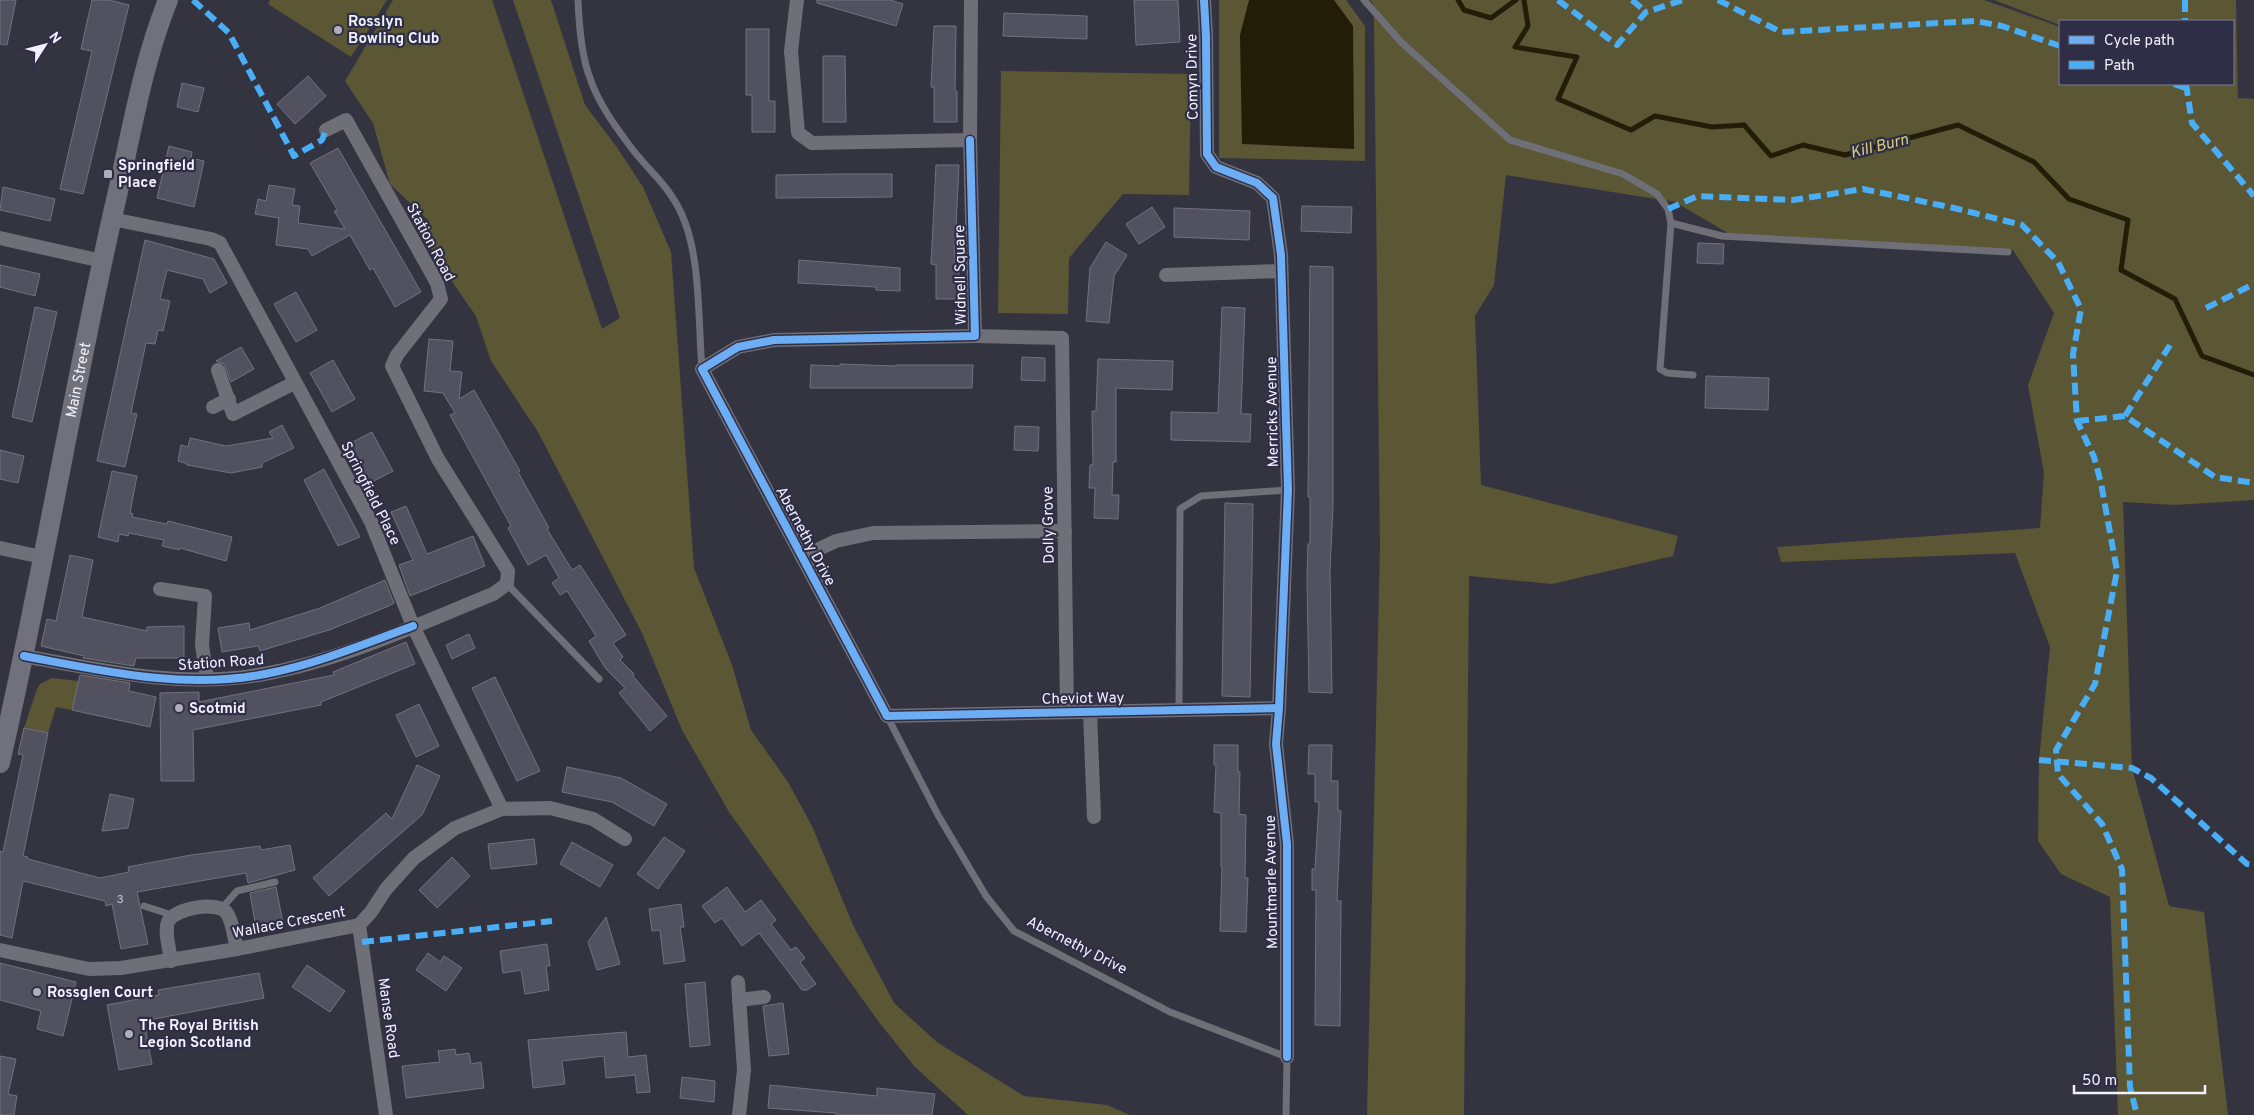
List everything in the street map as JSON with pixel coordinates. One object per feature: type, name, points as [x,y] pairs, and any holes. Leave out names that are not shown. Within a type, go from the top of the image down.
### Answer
[{"type":"main road","name":"Main Street","points":[[0,763],[24,656],[42,557],[102,261],[151,50],[168,0]]},
{"type":"street","points":[[798,0],[791,51],[798,133],[812,143],[970,140]]},
{"type":"street","name":"Widnell Square","points":[[971,0],[970,140],[975,336]]},
{"type":"street","name":"Comyn Drive","points":[[1204,0],[1207,154]]},
{"type":"street","name":"Station Road","points":[[24,656],[128,676],[207,679],[264,674],[325,659],[492,594],[507,584],[508,571],[438,459],[392,366],[397,355],[441,299],[437,283],[346,120],[326,130]]},
{"type":"street","name":"Merricks Avenue","points":[[1207,154],[1216,166],[1258,183],[1274,198],[1281,271],[1288,490],[1279,708]]},
{"type":"street","name":"Springfield Place","points":[[112,219],[211,239],[220,243],[294,383],[371,522],[413,626],[502,809]]},
{"type":"street","points":[[0,238],[102,261]]},
{"type":"street","points":[[1166,275],[1281,271]]},
{"type":"street","name":"Widnell Square","points":[[702,369],[738,347],[774,340],[975,336],[1062,338]]},
{"type":"street","name":"Dolly Grove","points":[[1062,338],[1067,712]]},
{"type":"street","name":"Abernethy Drive","points":[[702,369],[887,716]]},
{"type":"street","points":[[218,370],[233,414],[294,383]]},
{"type":"street","points":[[213,407],[229,399]]},
{"type":"street","points":[[802,557],[836,541],[874,533],[1065,531]]},
{"type":"street","points":[[0,548],[42,557]]},
{"type":"street","points":[[160,588],[205,596],[202,645],[207,679]]},
{"type":"street","name":"Cheviot Way","points":[[887,716],[1279,708]]},
{"type":"street","name":"Mountmarle Avenue","points":[[1279,708],[1276,744],[1287,844],[1287,1057]]},
{"type":"street","points":[[1090,712],[1094,818]]},
{"type":"street","name":"Wallace Crescent","points":[[0,950],[90,968],[121,968],[237,949],[359,925],[372,912],[386,889],[414,858],[456,828],[502,809],[550,808],[593,819],[625,839]]},
{"type":"street","points":[[171,960],[167,924],[172,916],[179,911],[214,906],[222,908],[228,914],[237,949]]},
{"type":"street","name":"Manse Road","points":[[359,925],[386,1115]]},
{"type":"street","points":[[738,982],[744,1070],[738,1115]]},
{"type":"street","points":[[739,1000],[764,997]]},
{"type":"lane","name":"Abernethy Drive","points":[[578,0],[579,24],[590,78],[610,115],[633,150],[668,188],[682,215],[692,242],[702,369]]},
{"type":"lane","points":[[1364,0],[1400,42],[1510,140],[1623,174],[1657,194],[1668,209],[1671,223],[1660,368],[1667,373],[1693,375]]},
{"type":"lane","points":[[1671,223],[1722,236],[2008,252]]},
{"type":"lane","points":[[1179,710],[1180,509],[1201,496],[1288,490]]},
{"type":"lane","points":[[507,584],[599,679]]},
{"type":"lane","name":"Abernethy Drive","points":[[887,716],[948,832],[986,896],[1014,931],[1170,1012],[1287,1057]]},
{"type":"lane","points":[[222,908],[237,891],[275,882]]},
{"type":"lane","points":[[144,906],[172,916]]},
{"type":"lane","name":"Mountmarle Avenue","points":[[1286,1115],[1287,1057]]},
{"type":"shaded area","name":"Rosslyn Bowling Club","points":[[270,0],[387,0],[351,57],[268,4]]},
{"type":"shaded area","points":[[393,0],[492,0],[602,329],[620,318],[513,0],[551,0],[585,105],[616,146],[643,187],[671,252],[694,568],[732,665],[751,730],[788,782],[812,826],[853,925],[894,1003],[938,1043],[1024,1096],[1107,1105],[1130,1115],[968,1115],[915,1067],[878,1021],[729,812],[682,730],[642,633],[538,432],[491,361],[476,316],[432,253],[429,221],[390,184],[373,123],[345,81]]},
{"type":"shaded area","points":[[1219,0],[1346,0],[1365,26],[1365,161],[1219,158]]},
{"type":"shaded area","points":[[1249,0],[1334,0],[1353,26],[1354,149],[1242,144],[1240,35]]},
{"type":"shaded area","points":[[1370,0],[1984,0],[2059,27],[2059,85],[2234,85],[2234,20],[2059,20],[2059,25],[1994,0],[2236,0],[2238,98],[2254,99],[2254,500],[2175,505],[2123,502],[2132,768],[2169,906],[2204,912],[2228,1115],[2118,1115],[2110,897],[2061,874],[2038,841],[2039,760],[2050,647],[2015,553],[1781,562],[1777,547],[2040,528],[2044,473],[2028,385],[2054,313],[2013,250],[1728,233],[1675,202],[1506,175],[1494,285],[1475,316],[1481,485],[1678,536],[1673,556],[1552,584],[1469,576],[1464,1115],[1367,1115],[1380,547],[1374,5]]},
{"type":"shaded area","points":[[1001,71],[1191,74],[1189,195],[1123,194],[1069,258],[1068,314],[998,313]]},
{"type":"shaded area","points":[[52,678],[79,681],[72,710],[56,707],[48,733],[24,728],[37,689],[40,684]]},
{"type":"building","points":[[0,0],[16,0],[7,45],[0,44]]},
{"type":"building","points":[[92,0],[109,0],[129,5],[83,194],[60,189],[92,51],[81,49]]},
{"type":"building","points":[[817,0],[890,0],[903,4],[896,26],[817,3]]},
{"type":"building","points":[[1134,0],[1178,0],[1180,42],[1136,45]]},
{"type":"building","points":[[1004,13],[1087,16],[1087,39],[1003,36]]},
{"type":"building","points":[[934,26],[956,26],[955,91],[957,91],[957,122],[934,122],[934,87],[931,87]]},
{"type":"building","points":[[746,29],[769,29],[769,101],[775,101],[775,132],[752,132],[752,95],[746,95]]},
{"type":"building","points":[[823,56],[845,56],[846,122],[823,122]]},
{"type":"building","points":[[308,76],[326,96],[295,124],[277,104]]},
{"type":"building","points":[[182,83],[204,88],[198,112],[177,107]]},
{"type":"building","points":[[169,146],[192,152],[191,158],[204,161],[194,207],[157,198]]},
{"type":"building","points":[[338,148],[421,292],[395,307],[373,268],[370,270],[350,235],[312,256],[308,249],[276,245],[279,218],[255,214],[258,199],[266,201],[269,185],[295,189],[292,205],[300,206],[298,223],[345,229],[334,211],[338,211],[310,163]]},
{"type":"building","points":[[936,165],[959,165],[954,268],[959,268],[959,299],[936,299],[936,265],[931,264]]},
{"type":"building","points":[[892,174],[892,197],[776,198],[776,175]]},
{"type":"building","points":[[3,187],[55,199],[50,221],[0,210]]},
{"type":"building","points":[[1302,206],[1352,207],[1351,233],[1301,231]]},
{"type":"building","points":[[1152,207],[1165,227],[1139,244],[1126,224]]},
{"type":"building","points":[[1174,208],[1250,211],[1249,240],[1174,237]]},
{"type":"building","points":[[145,240],[214,259],[227,283],[210,293],[203,279],[167,270],[160,299],[170,301],[163,331],[158,330],[155,344],[146,343],[131,413],[137,414],[125,467],[97,461]]},
{"type":"building","points":[[1106,242],[1127,255],[1114,276],[1109,323],[1086,321],[1090,268]]},
{"type":"building","points":[[1698,243],[1724,244],[1723,264],[1697,263]]},
{"type":"building","points":[[799,260],[900,268],[900,291],[876,290],[876,287],[798,283]]},
{"type":"building","points":[[0,265],[40,274],[35,296],[0,287]]},
{"type":"building","points":[[1310,266],[1333,267],[1333,508],[1330,569],[1332,693],[1309,692],[1307,579],[1308,544],[1310,544],[1310,497],[1308,497]]},
{"type":"building","points":[[296,292],[317,330],[296,342],[274,304]]},
{"type":"building","points":[[35,307],[57,312],[32,422],[12,417]]},
{"type":"building","points":[[1222,307],[1245,308],[1241,414],[1251,414],[1250,442],[1171,440],[1171,412],[1218,413]]},
{"type":"building","points":[[429,339],[453,341],[450,371],[462,372],[459,399],[474,390],[520,471],[518,472],[549,528],[547,529],[572,570],[580,565],[626,635],[613,643],[623,657],[620,660],[634,674],[633,676],[667,716],[650,731],[619,693],[625,688],[606,669],[599,658],[589,641],[596,636],[567,591],[560,595],[552,583],[559,578],[546,555],[528,565],[508,528],[511,526],[450,415],[455,413],[443,393],[424,391]]},
{"type":"building","points":[[241,347],[254,369],[231,382],[224,364],[216,361]]},
{"type":"building","points":[[1022,357],[1045,358],[1045,381],[1021,380]]},
{"type":"building","points":[[1098,359],[1173,361],[1172,390],[1116,388],[1116,462],[1113,462],[1112,495],[1119,495],[1118,519],[1094,518],[1095,488],[1089,488],[1090,465],[1093,465],[1092,411],[1096,411]]},
{"type":"building","points":[[333,360],[355,399],[332,412],[310,373]]},
{"type":"building","points":[[840,364],[896,366],[973,365],[972,388],[810,388],[811,365],[840,366]]},
{"type":"building","points":[[1706,376],[1769,378],[1768,410],[1705,408]]},
{"type":"building","points":[[282,425],[294,448],[262,463],[262,467],[231,473],[187,465],[178,461],[181,445],[188,447],[190,438],[226,446],[273,438],[269,432]]},
{"type":"building","points":[[1015,426],[1039,427],[1038,451],[1014,450]]},
{"type":"building","points":[[372,432],[393,471],[370,483],[349,444]]},
{"type":"building","points":[[0,450],[24,456],[18,483],[0,479]]},
{"type":"building","points":[[324,469],[360,537],[338,546],[304,480]]},
{"type":"building","points":[[112,471],[137,476],[130,513],[133,514],[132,517],[167,524],[168,521],[232,537],[226,561],[180,548],[179,550],[162,546],[164,540],[129,533],[128,536],[119,534],[118,542],[98,537]]},
{"type":"building","points":[[1225,503],[1253,504],[1250,697],[1222,696]]},
{"type":"building","points":[[406,506],[427,554],[473,536],[485,566],[410,596],[399,565],[413,560],[391,512]]},
{"type":"building","points":[[70,555],[93,560],[82,617],[147,631],[147,627],[184,626],[184,658],[136,658],[134,666],[83,658],[84,656],[41,646],[47,619],[56,621]]},
{"type":"building","points":[[385,580],[394,603],[389,606],[329,630],[260,651],[258,646],[222,652],[218,628],[249,623],[250,630],[320,608]]},
{"type":"building","points":[[469,634],[475,648],[452,659],[446,645]]},
{"type":"building","points":[[406,642],[415,664],[321,702],[321,705],[193,730],[194,781],[161,781],[160,693],[199,692],[199,702],[334,675],[333,672]]},
{"type":"building","points":[[80,675],[130,683],[129,691],[156,697],[150,727],[72,710]]},
{"type":"building","points":[[495,677],[540,771],[517,781],[472,688]]},
{"type":"building","points":[[419,704],[439,746],[416,757],[396,715]]},
{"type":"building","points":[[24,728],[48,733],[23,856],[28,857],[28,859],[100,878],[129,872],[128,867],[191,855],[260,846],[261,850],[290,845],[295,870],[248,883],[246,873],[137,892],[148,944],[121,949],[112,904],[106,906],[105,901],[23,881],[12,938],[0,935],[0,851],[3,852],[23,755],[18,754]]},
{"type":"building","points":[[1214,745],[1238,745],[1238,772],[1240,772],[1239,814],[1246,815],[1245,878],[1248,878],[1246,932],[1220,931],[1221,813],[1214,812],[1216,765],[1214,765]]},
{"type":"building","points":[[1309,745],[1332,745],[1331,781],[1338,781],[1338,810],[1341,811],[1337,901],[1341,901],[1340,1026],[1315,1025],[1316,890],[1312,890],[1312,869],[1315,869],[1319,802],[1315,802],[1315,774],[1308,774]]},
{"type":"building","points":[[417,765],[440,776],[422,815],[329,896],[313,878],[386,813],[392,819]]},
{"type":"building","points":[[567,767],[621,778],[667,804],[654,826],[612,802],[562,792]]},
{"type":"building","points":[[110,794],[134,799],[128,828],[102,831]]},
{"type":"building","points":[[664,837],[685,851],[658,889],[637,874]]},
{"type":"building","points":[[534,839],[537,864],[491,869],[488,844]]},
{"type":"building","points":[[572,842],[613,865],[600,887],[560,864]]},
{"type":"building","points":[[452,857],[470,876],[437,908],[419,890]]},
{"type":"building","points":[[276,887],[283,923],[256,928],[250,893]]},
{"type":"building","points":[[727,887],[745,912],[761,900],[776,920],[771,924],[791,950],[796,947],[805,958],[800,962],[816,984],[807,990],[802,990],[759,933],[742,946],[722,918],[715,923],[702,906]]},
{"type":"building","points":[[681,904],[684,927],[680,927],[685,961],[664,964],[660,930],[652,931],[649,909]]},
{"type":"building","points":[[606,917],[620,964],[597,970],[588,942]]},
{"type":"building","points":[[547,944],[550,966],[546,966],[549,990],[525,994],[521,970],[503,973],[500,951]]},
{"type":"building","points":[[428,953],[440,962],[444,956],[462,968],[446,991],[416,970]]},
{"type":"building","name":"Rossglen Court","points":[[0,963],[76,982],[63,1036],[37,1029],[41,1011],[0,1000]]},
{"type":"building","points":[[307,965],[345,991],[330,1012],[292,987]]},
{"type":"building","points":[[259,973],[264,998],[144,1021],[152,1064],[119,1070],[107,1005],[159,995],[158,990]]},
{"type":"building","points":[[705,982],[710,1045],[690,1047],[685,984]]},
{"type":"building","points":[[783,1003],[789,1054],[769,1056],[763,1006]]},
{"type":"building","points":[[626,1032],[628,1057],[646,1055],[650,1092],[637,1093],[635,1075],[606,1078],[604,1056],[562,1061],[565,1084],[533,1088],[528,1040]]},
{"type":"building","points":[[455,1049],[456,1055],[469,1053],[471,1064],[481,1062],[484,1088],[406,1098],[402,1066],[440,1062],[438,1051]]},
{"type":"building","points":[[0,1056],[16,1059],[8,1094],[17,1096],[14,1115],[0,1115]]},
{"type":"building","points":[[682,1077],[715,1081],[714,1102],[680,1098]]},
{"type":"building","points":[[770,1085],[877,1096],[877,1088],[935,1094],[932,1115],[836,1115],[836,1113],[768,1108]]},
{"type":"waterway","name":"Kill Burn","points":[[1458,0],[1464,10],[1491,18],[1516,0]]},
{"type":"waterway","name":"Kill Burn","points":[[1524,0],[1528,26],[1515,47],[1577,57],[1558,99],[1631,130],[1655,116],[1712,127],[1744,125],[1771,156],[1803,145],[1845,155],[1958,125],[2034,162],[2069,199],[2128,220],[2121,270],[2175,299],[2202,356],[2254,375]]},
{"type":"marked path","points":[[193,0],[229,33],[294,156],[322,140],[326,130]]},
{"type":"marked path","points":[[1558,0],[1617,45],[1646,12],[1683,0]]},
{"type":"marked path","points":[[1632,0],[1646,12]]},
{"type":"marked path","points":[[1718,0],[1781,32],[1975,21],[2002,26],[2059,46]]},
{"type":"marked path","points":[[2185,0],[2185,20]]},
{"type":"marked path","points":[[2177,85],[2186,88]]},
{"type":"marked path","points":[[2186,85],[2192,123],[2254,196]]},
{"type":"marked path","points":[[1668,209],[1698,196],[1793,200],[1863,189],[1954,208],[2022,225],[2058,262],[2081,309],[2073,354],[2077,421],[2094,457],[2101,483],[2117,571],[2095,684],[2056,750],[2058,774],[2102,824],[2122,869],[2130,1087],[2137,1115]]},
{"type":"marked path","points":[[2206,308],[2254,284]]},
{"type":"marked path","points":[[2125,416],[2172,342]]},
{"type":"marked path","points":[[2077,421],[2125,416],[2215,477],[2254,483]]},
{"type":"marked path","points":[[2039,760],[2132,768],[2151,778],[2247,864],[2254,865]]},
{"type":"marked path","points":[[362,942],[552,921]]},
{"type":"cycle path","points":[[1204,0],[1207,154],[1216,167],[1257,183],[1273,198],[1281,255],[1288,490],[1276,744],[1287,844],[1287,1057]]},
{"type":"cycle path","points":[[970,140],[975,336],[774,340],[738,347],[702,369],[887,716],[1279,708]]},
{"type":"cycle path","points":[[24,656],[144,677],[205,680],[235,678],[265,674],[303,665],[413,626]]},
{"type":"place","name":"Rosslyn Bowling Club","points":[[338,30]]},
{"type":"place","name":"Springfield Place","points":[[108,174]]},
{"type":"place","name":"Scotmid","points":[[179,708]]},
{"type":"place","name":"Rossglen Court","points":[[37,992]]},
{"type":"place","name":"The Royal British Legion Scotland","points":[[129,1034]]}]
